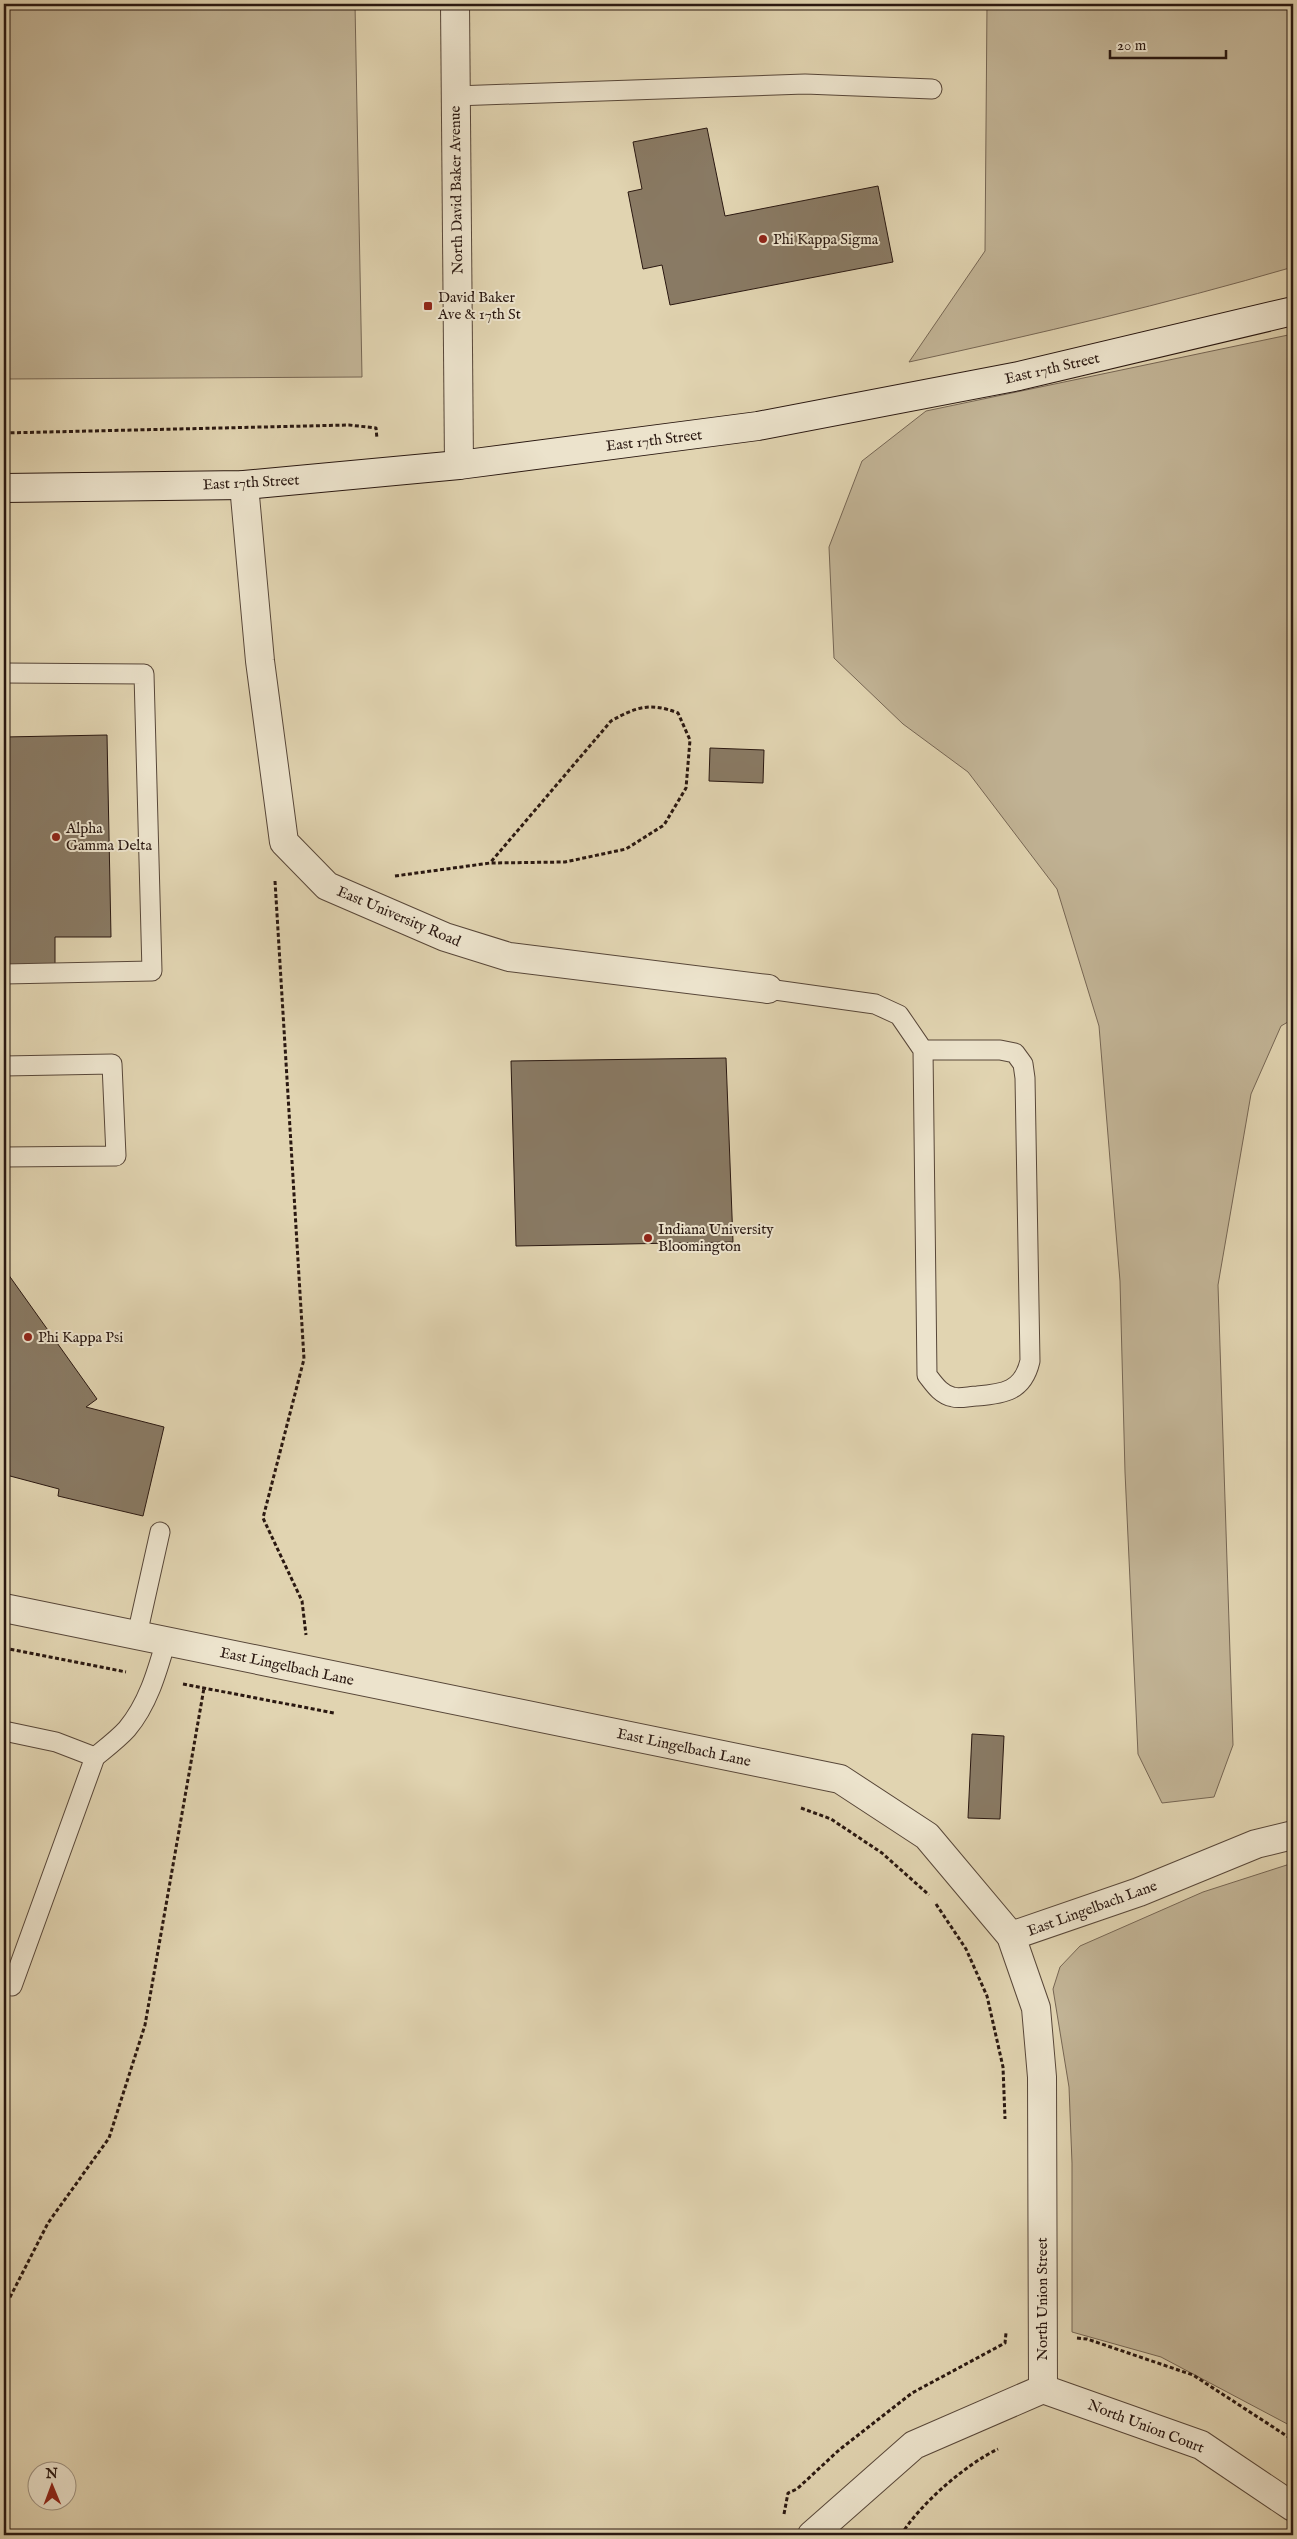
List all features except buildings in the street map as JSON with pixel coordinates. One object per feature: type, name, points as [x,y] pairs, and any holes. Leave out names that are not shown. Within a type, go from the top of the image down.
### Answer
[{"type":"street","name":"North David Baker Avenue","points":[[455,4],[459,465]]},
{"type":"street","name":"East 17th Street","points":[[4,488],[244,484],[459,465],[758,426],[1019,376],[1293,311]]},
{"type":"street","points":[[244,484],[260,661],[284,842]]},
{"type":"street","name":"East University Road","points":[[284,842],[328,886],[445,937],[509,957],[768,989]]},
{"type":"street","name":"East Lingelbach Lane","points":[[4,1608],[840,1779],[927,1836],[1011,1936],[1139,1892],[1256,1844],[1293,1835]]},
{"type":"street","name":"North Union Street","points":[[1011,1936],[1036,2008],[1042,2077],[1043,2389]]},
{"type":"street","points":[[812,2535],[914,2445],[1043,2389]]},
{"type":"street","name":"North Union Court","points":[[1043,2389],[1202,2445],[1293,2507]]},
{"type":"lane","points":[[455,96],[805,84],[932,89]]},
{"type":"lane","points":[[4,673],[144,674],[152,971],[4,974]]},
{"type":"lane","points":[[768,989],[875,1004],[899,1014],[923,1050],[927,1374],[940,1391],[953,1397],[1000,1395],[1016,1386],[1027,1373],[1030,1361],[1025,1078],[1023,1064],[1015,1053],[1000,1050],[923,1050]]},
{"type":"lane","points":[[4,1066],[112,1064],[116,1156],[4,1157]]},
{"type":"lane","points":[[137,1635],[160,1532]]},
{"type":"lane","points":[[12,1986],[95,1757],[126,1730],[136,1717],[155,1678],[166,1641]]},
{"type":"lane","points":[[4,1731],[56,1742],[95,1757]]},
{"type":"path","points":[[4,433],[192,427],[349,425],[376,428]]},
{"type":"path","points":[[385,878],[490,863],[565,862],[626,849],[664,825],[686,788],[690,740],[678,713],[661,706],[635,708],[611,721],[490,863]]},
{"type":"path","points":[[284,842],[274,886],[304,1359],[263,1518],[302,1601],[306,1639],[300,1668]]},
{"type":"path","points":[[4,1648],[340,1714]]},
{"type":"path","points":[[4,2309],[48,2223],[110,2138],[145,2025],[204,1688]]},
{"type":"path","points":[[796,1807],[830,1819],[882,1853],[932,1898],[966,1949],[988,1996],[1003,2067],[1005,2123]]},
{"type":"path","points":[[1005,2343],[1007,2324]]},
{"type":"path","points":[[783,2518],[788,2493],[797,2489],[858,2434],[912,2393],[1005,2343],[1043,2336],[1086,2339],[1193,2374],[1293,2440]]},
{"type":"path","points":[[901,2535],[911,2519],[976,2460],[1001,2447]]},
{"type":"shaded area","points":[[4,4],[355,4],[362,377],[4,379]]},
{"type":"shaded area","points":[[987,4],[1293,4],[1293,267],[1198,294],[1102,318],[909,362],[985,251]]},
{"type":"shaded area","points":[[1293,334],[1293,1019],[1281,1026],[1251,1094],[1218,1285],[1233,1745],[1214,1797],[1162,1803],[1138,1754],[1125,1472],[1120,1281],[1099,1026],[1057,889],[968,772],[903,724],[834,658],[829,547],[862,461],[926,411]]},
{"type":"shaded area","points":[[1293,1863],[1293,2427],[1161,2357],[1072,2332],[1072,2163],[1069,2087],[1053,1989],[1060,1967],[1080,1946],[1203,1892]]},
{"type":"place","name":"Phi Kappa Sigma","points":[[763,239]]},
{"type":"place","name":"David Baker Ave & 17th St","points":[[428,306]]},
{"type":"place","name":"Alpha Gamma Delta","points":[[56,837]]},
{"type":"place","name":"Indiana University Bloomington","points":[[648,1238]]},
{"type":"place","name":"Phi Kappa Psi","points":[[28,1337]]}]
